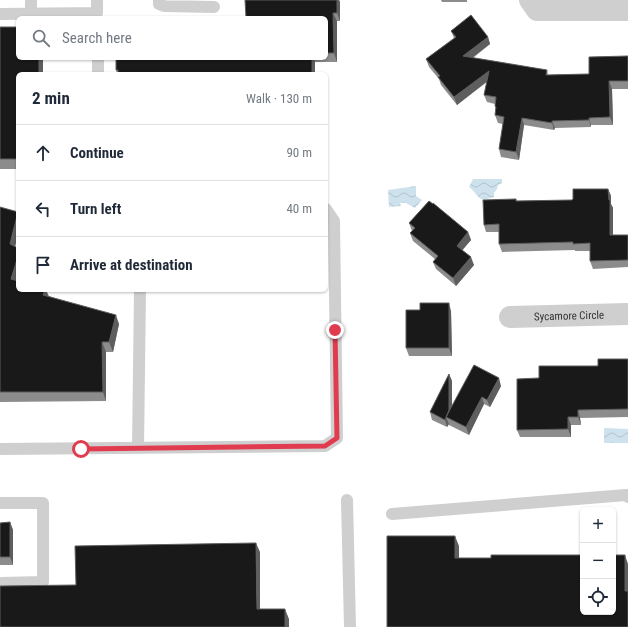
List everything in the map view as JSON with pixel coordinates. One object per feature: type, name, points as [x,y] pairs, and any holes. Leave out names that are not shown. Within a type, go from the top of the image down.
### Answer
[{"type":"street","points":[[534,5],[628,10]]},
{"type":"street","name":"Sycamore Circle","points":[[510,317],[628,314]]},
{"type":"lane","points":[[31,0],[31,14]]},
{"type":"lane","points":[[0,14],[97,16],[97,0]]},
{"type":"lane","points":[[159,0],[159,4],[164,6],[214,7]]},
{"type":"lane","points":[[98,60],[98,72]]},
{"type":"lane","points":[[0,449],[325,446],[337,438],[334,221],[328,212]]},
{"type":"lane","points":[[138,448],[140,292]]},
{"type":"lane","points":[[392,514],[628,496]]},
{"type":"lane","points":[[347,500],[350,627]]},
{"type":"lane","points":[[0,503],[43,503],[43,582],[0,583]]},
{"type":"water","points":[[473,179],[502,179],[502,183],[498,185],[494,193],[494,197],[483,200],[469,187]]},
{"type":"water","points":[[416,186],[416,196],[422,200],[415,208],[406,203],[400,203],[401,206],[389,207],[388,190]]},
{"type":"water","points":[[604,428],[628,429],[628,443],[604,443]]},
{"type":"building","points":[[245,0],[337,0],[337,13],[333,13],[334,53],[328,53],[328,16],[246,16]]},
{"type":"building","points":[[471,15],[488,37],[463,56],[547,70],[546,75],[589,74],[589,57],[628,56],[628,81],[609,81],[610,117],[589,118],[589,120],[552,121],[552,123],[522,118],[516,152],[499,149],[504,117],[495,115],[496,97],[484,95],[489,71],[454,97],[426,59],[456,37],[451,31]]},
{"type":"building","points":[[0,27],[16,27],[16,60],[39,60],[39,72],[16,72],[16,159],[0,159]]},
{"type":"building","points":[[116,60],[312,60],[312,72],[118,72],[118,70],[116,70]]},
{"type":"building","points":[[573,189],[608,189],[610,200],[610,235],[628,235],[628,260],[590,261],[590,243],[499,244],[499,224],[484,225],[483,200],[572,200]]},
{"type":"building","points":[[429,201],[468,232],[457,246],[471,257],[453,278],[433,262],[438,256],[410,233],[415,228],[409,223]]},
{"type":"building","points":[[0,207],[16,211],[16,220],[10,244],[16,247],[16,263],[11,279],[16,280],[16,292],[44,292],[43,295],[116,315],[109,342],[102,342],[103,392],[0,392]]},
{"type":"building","points":[[420,303],[449,303],[449,348],[406,348],[406,310],[420,310]]},
{"type":"building","points":[[598,359],[628,359],[628,409],[578,410],[578,417],[568,417],[568,429],[517,430],[517,379],[539,378],[539,366],[598,366]]},
{"type":"building","points":[[474,365],[499,378],[487,400],[482,397],[466,427],[446,417]]},
{"type":"building","points":[[449,374],[449,410],[445,420],[430,412]]},
{"type":"building","points":[[10,522],[10,557],[0,557],[0,523]]},
{"type":"building","points":[[387,536],[455,536],[455,558],[491,558],[491,555],[580,555],[580,615],[616,615],[616,555],[625,555],[625,591],[628,591],[628,627],[387,627]]},
{"type":"building","points":[[256,543],[257,609],[285,609],[285,627],[0,627],[0,586],[76,585],[75,546]]},
{"type":"route","points":[[81,449],[325,446],[337,438],[335,330]]}]
